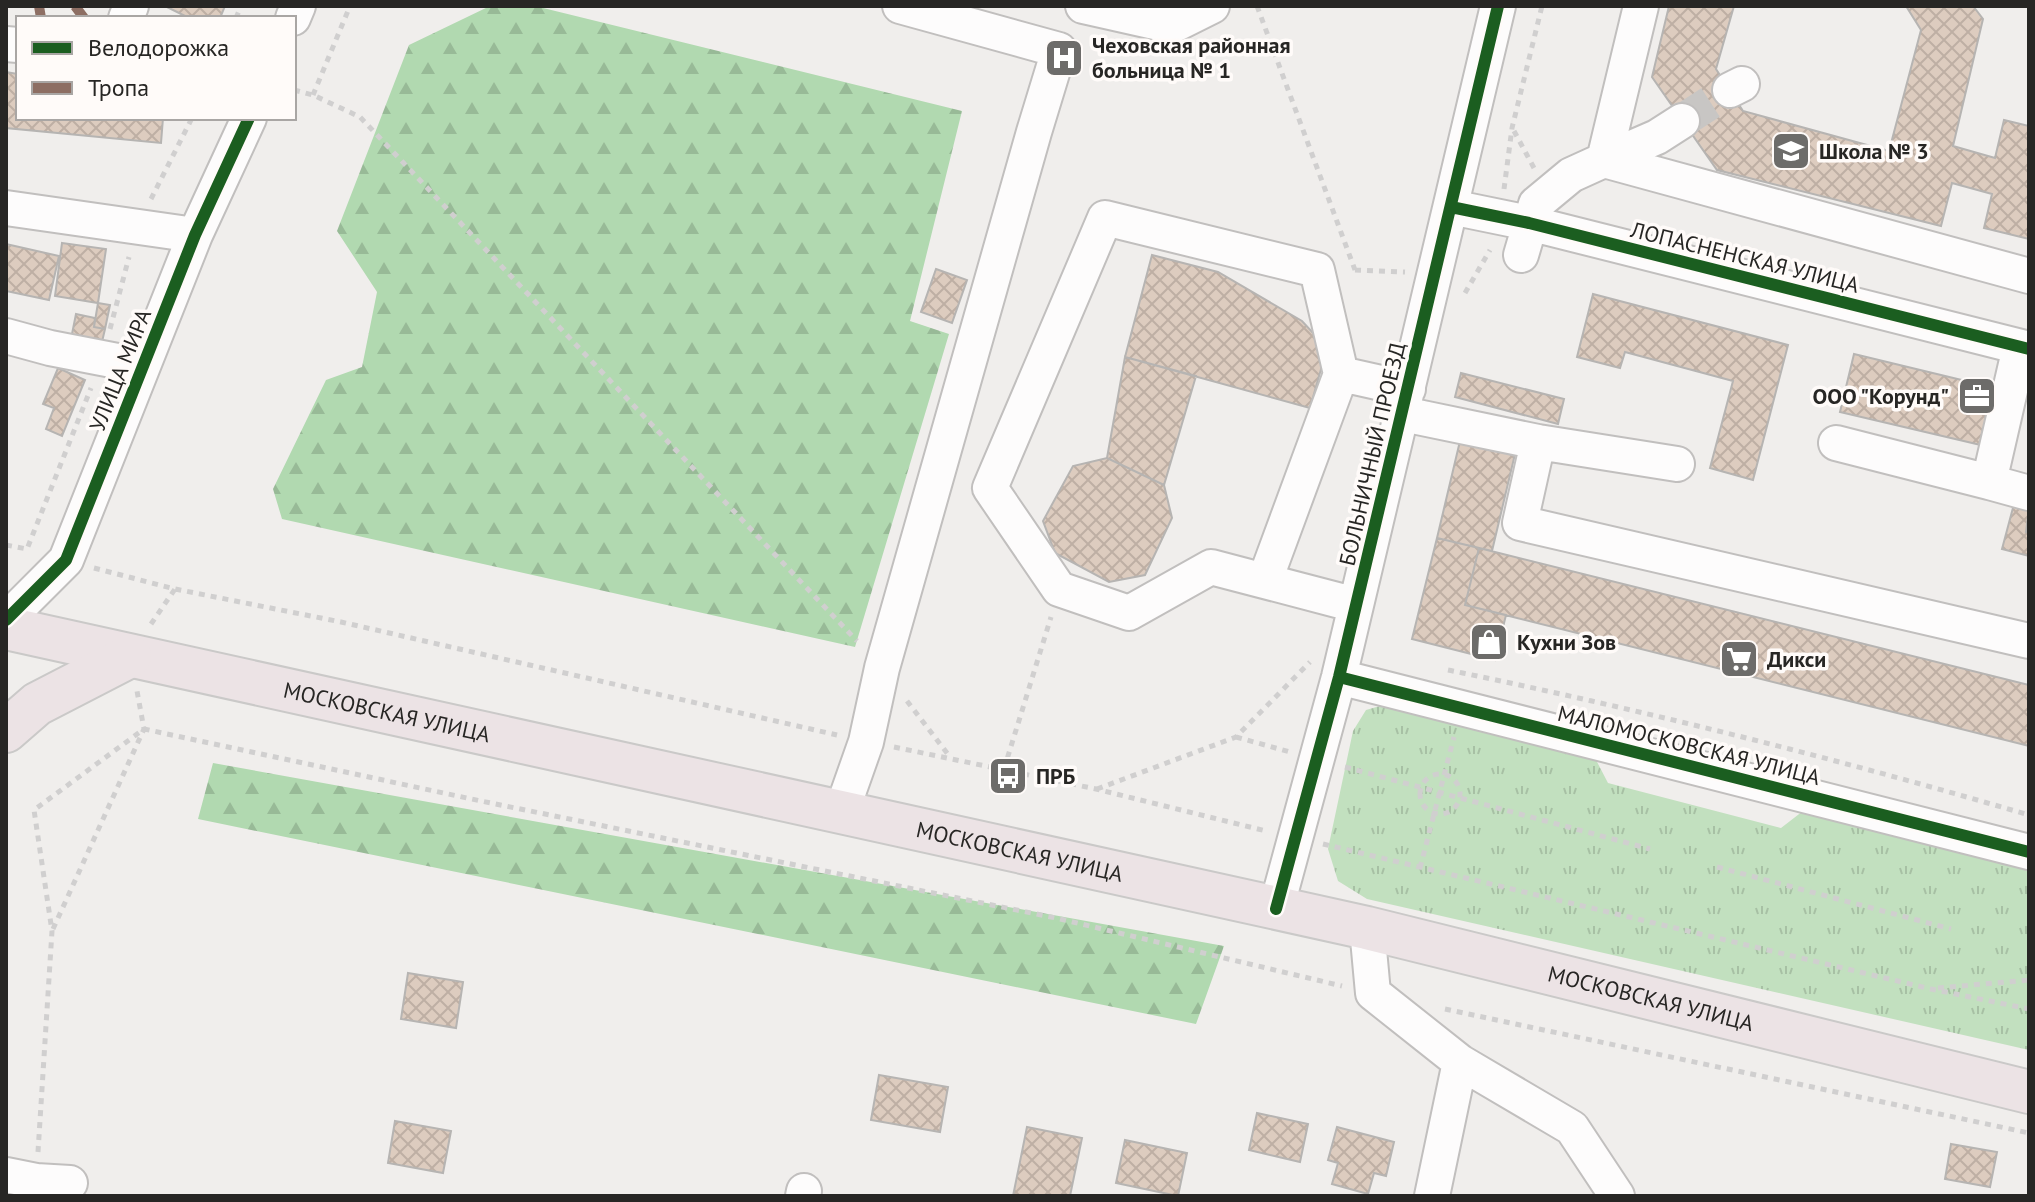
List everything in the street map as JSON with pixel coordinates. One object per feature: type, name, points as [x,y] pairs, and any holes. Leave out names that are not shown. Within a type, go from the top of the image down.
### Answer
[{"type":"main road","name":"МОСКОВСКАЯ УЛИЦА","points":[[6,628],[1367,928],[2029,1092]]},
{"type":"main road","points":[[6,731],[37,704],[130,656]]},
{"type":"street","points":[[900,6],[1059,50]]},
{"type":"street","points":[[841,813],[866,742],[882,668],[1070,6]]},
{"type":"street","points":[[1083,6],[1172,26],[1212,6]]},
{"type":"street","name":"БОЛЬНИЧНЫЙ ПРОЕЗД","points":[[1276,909],[1317,759],[1327,667],[1356,605],[1498,6]]},
{"type":"street","points":[[1604,160],[1641,6]]},
{"type":"street","name":"УЛИЦА МИРА","points":[[6,620],[66,560],[195,235],[248,120]]},
{"type":"street","points":[[1525,239],[1536,204],[1571,175],[1657,137],[1682,121]]},
{"type":"street","points":[[1604,160],[2029,276]]},
{"type":"street","name":"ЛОПАСНЕНСКАЯ УЛИЦА","points":[[1451,207],[1525,239],[2024,348]]},
{"type":"street","points":[[6,208],[195,235]]},
{"type":"street","points":[[1265,580],[1341,374],[1317,270],[1105,218],[990,488],[1059,589],[1129,613],[1211,567],[1356,605]]},
{"type":"street","points":[[6,336],[143,366]]},
{"type":"street","points":[[1989,482],[2024,348]]},
{"type":"street","points":[[1341,374],[1406,401],[1538,442],[1677,464]]},
{"type":"street","points":[[1538,442],[1520,523],[2029,641]]},
{"type":"street","points":[[1836,443],[2029,493]]},
{"type":"street","name":"МАЛОМОСКОВСКАЯ УЛИЦА","points":[[1327,667],[1461,707],[2029,852]]},
{"type":"street","points":[[1367,928],[1373,993],[1460,1062],[1572,1128],[1617,1196]]},
{"type":"street","points":[[1432,1196],[1460,1062]]},
{"type":"street","points":[[21,1178],[70,1183]]},
{"type":"path","points":[[313,95],[350,6]]},
{"type":"path","points":[[1257,6],[1355,270]]},
{"type":"path","points":[[1503,197],[1512,128],[1542,6]]},
{"type":"path","points":[[296,91],[360,117],[882,668],[951,757]]},
{"type":"path","points":[[1317,270],[1406,272]]},
{"type":"path","points":[[27,549],[175,589],[356,626],[866,742],[1096,789],[1931,989],[2029,1009]]},
{"type":"path","points":[[1004,769],[1059,589]]},
{"type":"path","points":[[1096,789],[1236,737],[1327,667]]},
{"type":"path","points":[[1442,668],[1698,726],[1920,783],[2029,815]]},
{"type":"path","points":[[1420,868],[1461,707]]},
{"type":"path","points":[[52,931],[144,729]]},
{"type":"path","points":[[21,1178],[52,931],[34,810],[144,729],[1056,918],[1373,993]]},
{"type":"path","points":[[1236,737],[1440,795],[1650,849]]},
{"type":"path","points":[[1441,773],[1455,780],[1461,795],[1454,810],[1439,815],[1425,809],[1419,794],[1421,789],[1426,779],[1441,773]]},
{"type":"path","points":[[1717,867],[1951,929]]},
{"type":"path","points":[[1931,989],[2029,980]]},
{"type":"path","points":[[1435,1006],[2029,1133]]},
{"type":"green space","points":[[490,6],[535,6],[962,111],[910,321],[949,334],[855,647],[282,519],[273,489],[326,380],[362,367],[377,292],[337,231],[409,45]]},
{"type":"green space","points":[[1387,704],[1595,758],[1608,783],[1781,828],[1803,811],[2029,871],[2029,1050],[1367,899],[1338,881],[1328,849],[1353,731],[1366,710]]},
{"type":"green space","points":[[213,763],[1224,946],[1196,1024],[198,819]]},
{"type":"building","points":[[165,6],[225,6],[221,16],[185,16]]},
{"type":"building","points":[[1669,6],[1734,6],[1716,69],[1743,111],[1889,151],[1921,30],[1906,6],[1973,6],[1983,19],[1953,146],[1995,158],[2004,120],[2029,126],[2029,239],[1984,228],[1992,194],[1952,183],[1941,226],[1717,170],[1652,77]]},
{"type":"building","points":[[6,72],[16,74],[16,120],[163,120],[161,143],[6,128]]},
{"type":"building","points":[[62,243],[106,249],[98,303],[55,296]]},
{"type":"building","points":[[6,244],[59,256],[49,300],[6,291]]},
{"type":"building","points":[[1152,255],[1218,272],[1302,321],[1327,348],[1310,408],[1125,357]]},
{"type":"building","points":[[936,269],[967,280],[952,323],[921,312]]},
{"type":"building","points":[[1593,294],[1788,345],[1753,480],[1710,468],[1733,381],[1625,352],[1620,368],[1577,357]]},
{"type":"building","points":[[98,303],[110,305],[105,329],[94,327]]},
{"type":"building","points":[[76,314],[95,318],[94,327],[105,329],[101,346],[71,339]]},
{"type":"building","points":[[1854,354],[1999,389],[1985,446],[1840,412]]},
{"type":"building","points":[[1125,357],[1196,376],[1164,485],[1107,458]]},
{"type":"building","points":[[58,368],[85,380],[62,436],[46,429],[54,408],[43,404]]},
{"type":"building","points":[[1461,373],[1564,399],[1558,424],[1455,397]]},
{"type":"building","points":[[1460,441],[1515,454],[1492,551],[1437,538]]},
{"type":"building","points":[[1107,458],[1164,485],[1172,518],[1145,575],[1109,582],[1055,553],[1043,521],[1073,466]]},
{"type":"building","points":[[2014,504],[2029,508],[2026,532],[2029,533],[2029,556],[2002,549]]},
{"type":"building","points":[[1437,538],[1479,548],[1465,605],[1506,615],[1495,660],[1412,639]]},
{"type":"building","points":[[1479,548],[2029,685],[2029,746],[1465,605]]},
{"type":"building","points":[[408,973],[463,982],[456,1028],[401,1019]]},
{"type":"building","points":[[879,1075],[948,1087],[940,1132],[871,1120]]},
{"type":"building","points":[[1257,1113],[1308,1124],[1300,1162],[1249,1150]]},
{"type":"building","points":[[395,1121],[451,1131],[443,1173],[388,1163]]},
{"type":"building","points":[[1027,1127],[1082,1138],[1070,1196],[1013,1196]]},
{"type":"building","points":[[1337,1127],[1394,1142],[1386,1176],[1374,1173],[1368,1194],[1332,1184],[1338,1163],[1328,1160]]},
{"type":"building","points":[[1125,1140],[1187,1153],[1178,1196],[1116,1183]]},
{"type":"building","points":[[1951,1144],[1997,1152],[1990,1187],[1945,1179]]},
{"type":"tunnel","points":[[1682,121],[1730,90]]},
{"type":"marked path","points":[[39,6],[41,16]]},
{"type":"marked path","points":[[75,6],[82,16]]},
{"type":"cycle path","points":[[1276,909],[1339,677],[1498,6]]},
{"type":"cycle path","points":[[6,620],[66,560],[195,235],[248,120]]},
{"type":"cycle path","points":[[1451,207],[1529,223],[2029,349]]},
{"type":"cycle path","points":[[1339,677],[2029,852]]},
{"type":"place","name":"Чеховская районная больница № 1","points":[[1064,58]]},
{"type":"place","name":"Школа № 3","points":[[1791,151]]},
{"type":"place","name":"ООО \"Корунд\"","points":[[1977,396]]},
{"type":"place","name":"Кухни Зов","points":[[1489,642]]},
{"type":"place","name":"Дикси","points":[[1739,659]]},
{"type":"place","name":"ПРБ","points":[[1008,776]]}]
